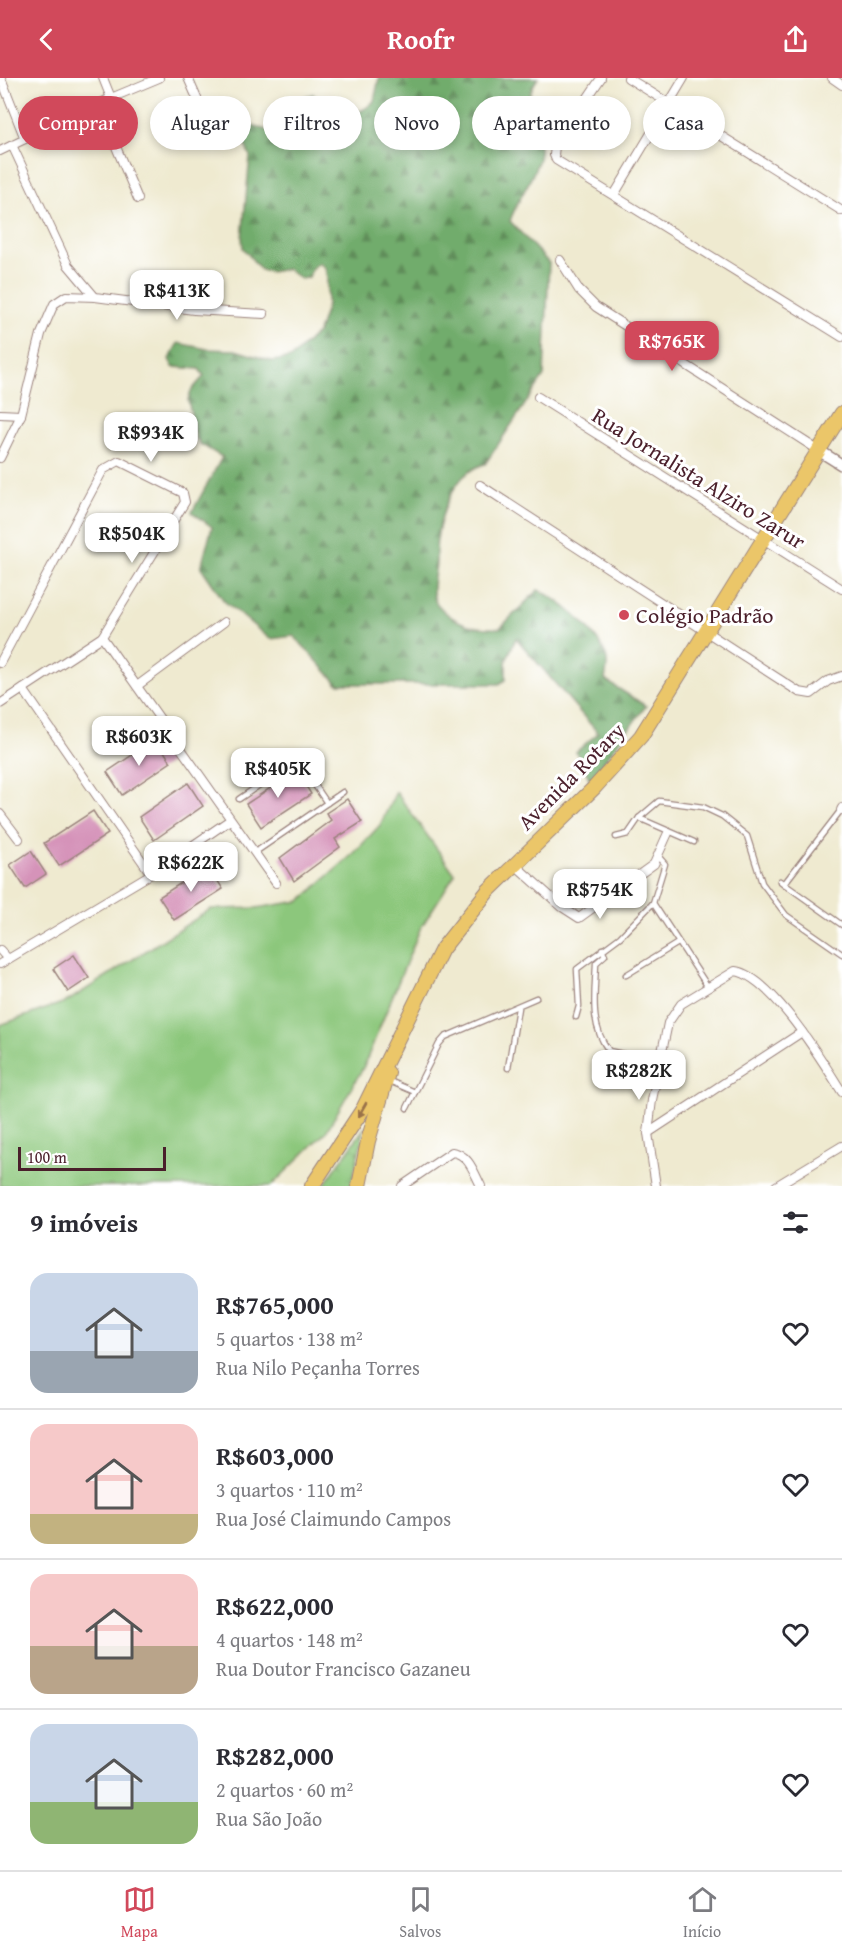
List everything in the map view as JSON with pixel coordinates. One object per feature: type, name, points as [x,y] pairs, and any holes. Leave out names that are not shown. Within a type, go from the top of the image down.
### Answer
[{"type":"main road","name":"Avenida Rotary","points":[[398,1039],[442,949],[474,907],[514,864],[625,755],[641,736],[708,632],[761,540],[842,412]]},
{"type":"main road","points":[[359,1186],[368,1141],[398,1039]]},
{"type":"main road","points":[[312,1186],[363,1109],[398,1039]]},
{"type":"street","points":[[1,78],[18,121]]},
{"type":"street","points":[[103,78],[110,96]]},
{"type":"street","points":[[116,96],[159,78]]},
{"type":"street","points":[[188,78],[196,96]]},
{"type":"street","points":[[601,78],[555,146],[556,159],[842,337]]},
{"type":"street","points":[[627,78],[657,96]]},
{"type":"street","points":[[673,96],[684,78]]},
{"type":"street","points":[[832,78],[842,85]]},
{"type":"street","points":[[725,138],[842,211]]},
{"type":"street","points":[[0,151],[18,142]]},
{"type":"street","points":[[12,145],[68,265],[95,297]]},
{"type":"street","points":[[615,195],[643,147]]},
{"type":"street","points":[[117,150],[138,199]]},
{"type":"street","points":[[560,260],[579,290],[596,307],[842,465]]},
{"type":"street","points":[[0,458],[21,415],[37,345],[54,304],[72,294],[194,310],[264,314]]},
{"type":"street","name":"Rua Jornalista Alziro Zarur","points":[[538,397],[761,540],[842,589]]},
{"type":"street","points":[[0,414],[21,415]]},
{"type":"street","points":[[0,663],[103,470],[119,461],[183,493],[185,499],[102,637],[1,703]]},
{"type":"street","points":[[480,485],[799,692],[812,694],[828,681],[842,676]]},
{"type":"street","points":[[137,686],[224,622]]},
{"type":"street","points":[[102,637],[276,883]]},
{"type":"street","points":[[23,689],[151,874]]},
{"type":"street","points":[[0,814],[19,839]]},
{"type":"street","points":[[0,950],[4,961],[151,874],[230,820]]},
{"type":"street","points":[[514,864],[562,907],[579,918],[648,869],[658,856],[668,833]]},
{"type":"street","points":[[656,1186],[648,1133],[652,1101],[671,1017],[681,1004],[735,971],[742,972],[766,990],[802,1032],[842,1092]]},
{"type":"street","points":[[648,1133],[802,1032]]},
{"type":"street","points":[[776,1186],[842,1146]]},
{"type":"street","points":[[402,1186],[452,1152],[463,1155],[481,1186]]},
{"type":"lane","points":[[239,799],[286,767],[306,772],[327,803]]},
{"type":"lane","points":[[254,853],[343,792]]},
{"type":"lane","points":[[616,837],[628,834],[639,818],[659,801],[703,807],[722,816],[747,836],[762,884],[786,915],[842,954]]},
{"type":"lane","points":[[841,809],[782,882],[842,926]]},
{"type":"lane","points":[[639,818],[668,833],[694,842]]},
{"type":"lane","points":[[576,1017],[579,1006],[577,969],[620,937],[653,903],[665,864],[658,856]]},
{"type":"lane","points":[[653,903],[708,987]]},
{"type":"lane","points":[[626,975],[678,944]]},
{"type":"lane","points":[[602,949],[605,955],[596,963],[594,1016],[600,1039],[609,1051],[660,1062]]},
{"type":"lane","points":[[407,1108],[445,1037],[518,1008],[536,998]]},
{"type":"lane","points":[[508,1068],[518,1008]]},
{"type":"lane","points":[[386,1080],[415,1092]]},
{"type":"green space","points":[[379,78],[538,78],[530,96],[472,96],[472,150],[540,150],[533,173],[510,221],[549,263],[544,376],[485,464],[473,469],[453,490],[438,533],[433,595],[445,612],[459,621],[474,626],[500,628],[538,590],[557,601],[587,627],[602,647],[607,659],[605,680],[646,706],[590,780],[576,752],[598,733],[516,638],[506,661],[506,680],[499,684],[338,684],[294,636],[270,639],[224,601],[201,567],[212,527],[192,512],[222,457],[200,444],[196,437],[188,400],[191,391],[204,376],[199,369],[173,367],[169,359],[178,343],[207,349],[235,350],[272,361],[291,358],[318,332],[327,305],[327,277],[325,268],[319,263],[312,268],[309,277],[301,279],[287,269],[270,272],[261,270],[243,248],[250,156],[247,150],[251,150],[251,125],[263,129],[263,150],[362,150],[362,110],[374,101],[374,150],[460,150],[460,96],[375,96]]},
{"type":"green space","points":[[396,792],[455,874],[420,929],[364,1066],[326,1132],[271,1186],[0,1186],[0,1025],[68,1001],[211,909],[256,908],[300,901],[354,853],[380,825]]},
{"type":"green space","points":[[365,1127],[351,1186],[323,1186]]},
{"type":"building","points":[[156,739],[171,762],[122,795],[107,772]]},
{"type":"building","points":[[293,773],[299,775],[311,794],[261,827],[246,804]]},
{"type":"building","points":[[188,783],[203,806],[154,840],[139,817]]},
{"type":"building","points":[[347,799],[362,822],[335,839],[340,847],[294,881],[280,858],[331,820],[326,813]]},
{"type":"building","points":[[93,811],[108,834],[59,866],[44,843]]},
{"type":"building","points":[[31,851],[46,874],[25,888],[10,865]]},
{"type":"building","points":[[208,866],[223,889],[174,920],[159,897]]},
{"type":"building","points":[[74,955],[89,978],[68,992],[53,969]]},
{"type":"place","name":"Colégio Padrão","points":[[624,615]]}]
